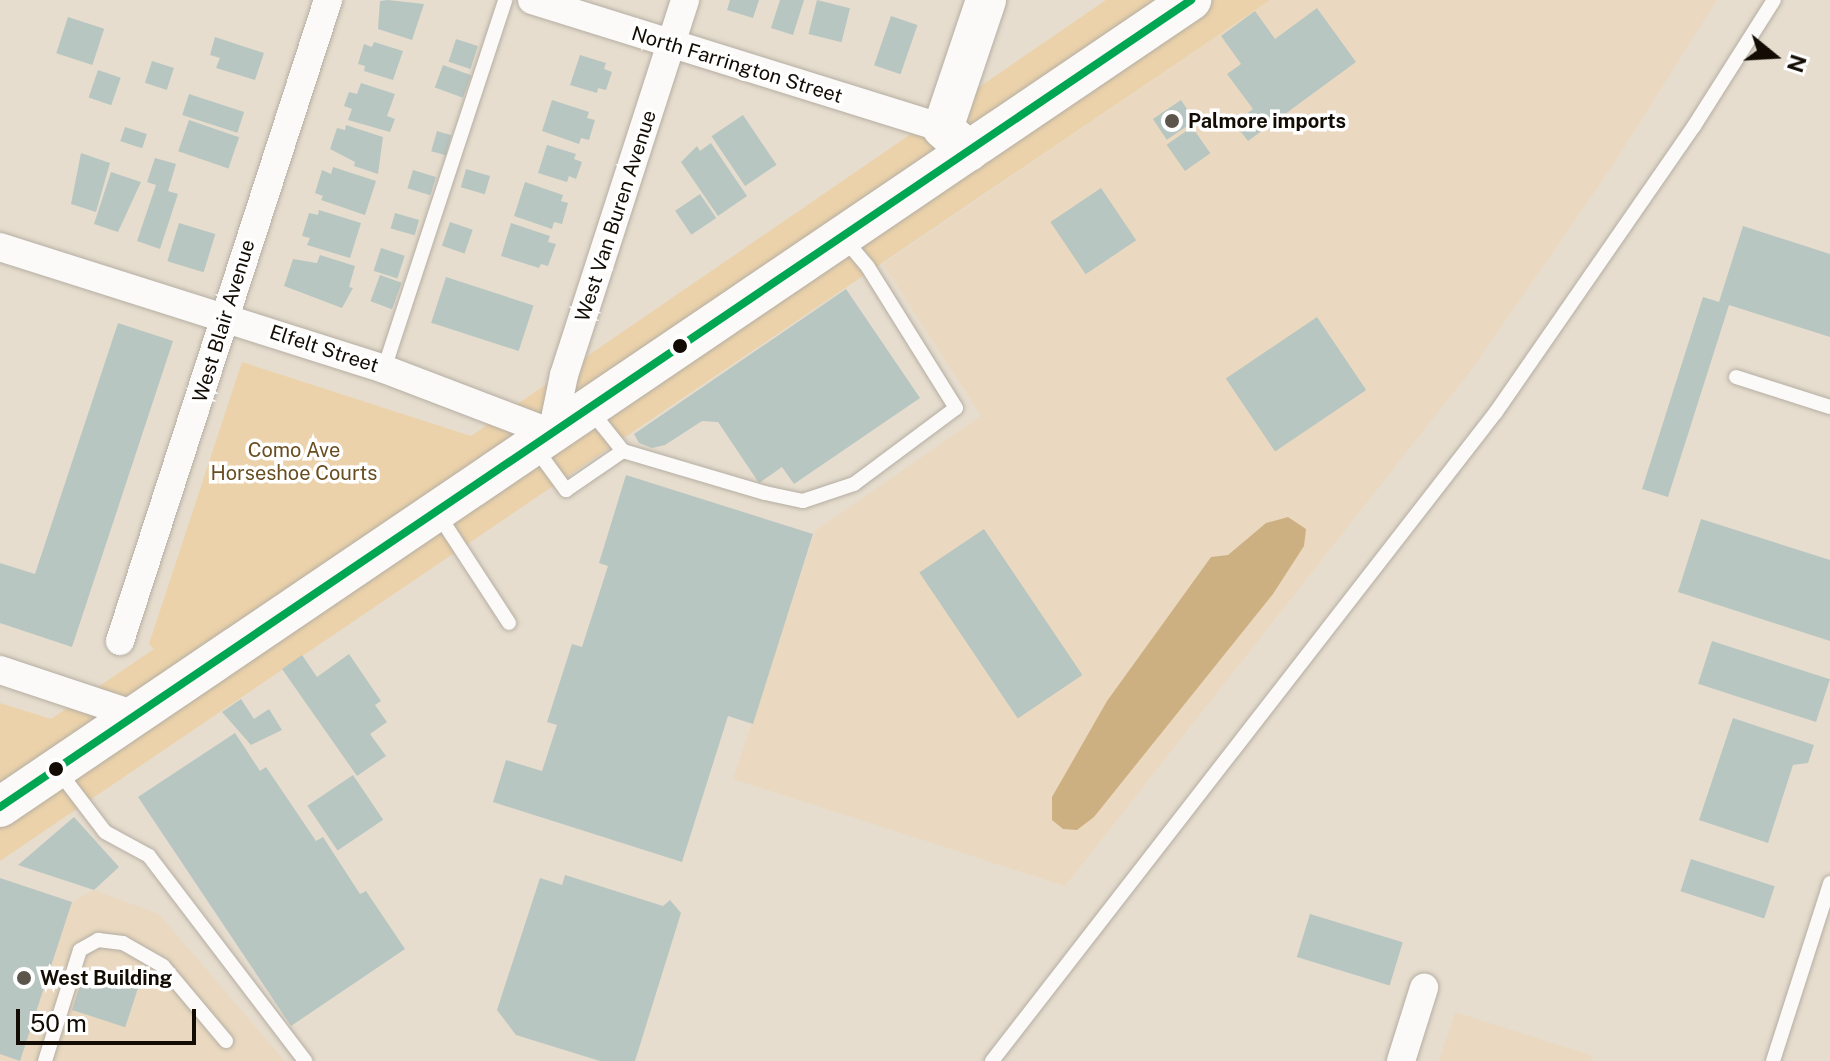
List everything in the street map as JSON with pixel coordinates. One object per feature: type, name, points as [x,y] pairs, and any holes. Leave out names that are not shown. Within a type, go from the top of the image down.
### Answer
[{"type":"main road","points":[[956,140],[986,0]]},
{"type":"main road","points":[[0,807],[842,235],[956,140],[1191,0]]},
{"type":"street","name":"West Blair Avenue","points":[[120,641],[328,0]]},
{"type":"street","name":"North Farrington Street","points":[[532,0],[956,140]]},
{"type":"street","name":"West Van Buren Avenue","points":[[542,439],[685,0]]},
{"type":"street","name":"Elfelt Street","points":[[0,247],[384,369],[542,439]]},
{"type":"street","points":[[0,670],[135,715]]},
{"type":"street","points":[[1401,1061],[1424,988]]},
{"type":"lane","points":[[384,369],[505,0]]},
{"type":"lane","points":[[992,1061],[1496,412],[1668,165],[1774,0]]},
{"type":"lane","points":[[588,408],[623,451],[803,501],[854,484],[956,408],[868,267],[842,235]]},
{"type":"lane","points":[[1736,377],[1830,407]]},
{"type":"lane","points":[[542,439],[566,490],[623,451]]},
{"type":"lane","points":[[435,511],[509,623]]},
{"type":"lane","points":[[57,769],[105,832],[149,856],[305,1061]]},
{"type":"lane","points":[[1773,1061],[1830,883]]},
{"type":"lane","points":[[45,1061],[80,950],[98,940],[123,943],[163,966],[226,1041]]},
{"type":"shaded area","points":[[1270,0],[1717,0],[1611,168],[1472,369],[1065,886],[733,779],[815,531],[981,416],[883,264]]},
{"type":"shaded area","points":[[1288,517],[1306,529],[1304,546],[1273,594],[1094,817],[1077,830],[1063,829],[1052,820],[1052,797],[1107,701],[1211,557],[1228,555],[1266,523]]},
{"type":"shaded area","points":[[0,878],[72,902],[94,890],[159,914],[285,1061],[0,1061]]},
{"type":"shaded area","points":[[1455,1012],[1590,1055],[1593,1061],[1439,1061]]},
{"type":"green space","name":"Como Ave Horseshoe Courts","points":[[1106,0],[1270,0],[0,861],[0,703],[51,719],[154,649],[149,644],[242,362],[471,436]]},
{"type":"building","points":[[730,0],[759,0],[753,18],[727,10]]},
{"type":"building","points":[[780,0],[804,0],[793,35],[771,28]]},
{"type":"building","points":[[817,0],[850,8],[842,42],[809,34]]},
{"type":"building","points":[[380,1],[424,4],[412,40],[378,29]]},
{"type":"building","points":[[1317,8],[1356,62],[1248,141],[1234,123],[1253,109],[1227,74],[1241,64],[1221,36],[1255,11],[1275,39]]},
{"type":"building","points":[[891,16],[917,25],[901,74],[874,65]]},
{"type":"building","points":[[68,17],[104,29],[92,65],[56,53]]},
{"type":"building","points":[[215,37],[264,53],[255,80],[216,68],[220,58],[210,55]]},
{"type":"building","points":[[456,39],[478,46],[470,69],[449,62]]},
{"type":"building","points":[[374,42],[403,51],[393,80],[364,71],[365,66],[358,64],[364,44],[372,47]]},
{"type":"building","points":[[580,55],[606,63],[604,69],[612,72],[606,90],[598,88],[597,93],[570,85]]},
{"type":"building","points":[[152,61],[174,68],[167,90],[145,83]]},
{"type":"building","points":[[443,65],[471,75],[463,98],[435,88]]},
{"type":"building","points":[[98,70],[121,78],[111,105],[89,97]]},
{"type":"building","points":[[361,83],[395,94],[387,116],[395,119],[390,132],[348,120],[352,109],[344,106],[349,92],[357,94]]},
{"type":"building","points":[[189,94],[244,112],[237,133],[182,115]]},
{"type":"building","points":[[552,100],[589,112],[587,118],[595,120],[589,140],[581,138],[579,144],[542,131]]},
{"type":"building","points":[[1181,100],[1195,121],[1167,140],[1153,119]]},
{"type":"building","points":[[743,115],[777,165],[745,186],[711,136]]},
{"type":"building","points":[[189,120],[239,137],[228,168],[178,151]]},
{"type":"building","points":[[346,125],[383,137],[378,174],[354,166],[355,162],[330,149],[337,128],[345,130]]},
{"type":"building","points":[[125,127],[147,134],[142,148],[120,141]]},
{"type":"building","points":[[1192,127],[1210,153],[1185,171],[1167,145]]},
{"type":"building","points":[[437,131],[451,135],[446,155],[431,151]]},
{"type":"building","points":[[711,143],[747,196],[718,216],[681,162],[697,146],[700,151]]},
{"type":"building","points":[[547,145],[576,154],[574,159],[582,162],[576,179],[569,176],[567,182],[538,173]]},
{"type":"building","points":[[81,153],[110,163],[96,212],[71,204]]},
{"type":"building","points":[[155,158],[176,164],[168,191],[178,194],[160,249],[137,241],[156,185],[147,182]]},
{"type":"building","points":[[333,167],[376,181],[365,215],[321,200],[323,196],[315,193],[322,170],[331,174]]},
{"type":"building","points":[[466,169],[490,176],[485,194],[461,187]]},
{"type":"building","points":[[413,170],[436,177],[430,195],[407,188]]},
{"type":"building","points":[[111,172],[141,182],[118,232],[94,224]]},
{"type":"building","points":[[525,182],[563,195],[561,201],[568,203],[562,224],[554,222],[552,229],[514,216]]},
{"type":"building","points":[[1101,188],[1136,240],[1086,274],[1050,222]]},
{"type":"building","points":[[700,194],[716,218],[691,235],[675,211]]},
{"type":"building","points":[[319,210],[361,223],[350,258],[307,245],[310,238],[302,236],[309,213],[318,215]]},
{"type":"building","points":[[395,213],[419,220],[415,235],[391,228]]},
{"type":"building","points":[[450,222],[473,230],[465,253],[442,246]]},
{"type":"building","points":[[179,223],[215,234],[204,272],[167,261]]},
{"type":"building","points":[[511,223],[550,236],[548,242],[556,244],[548,266],[541,264],[539,268],[501,256]]},
{"type":"building","points":[[1743,226],[1830,254],[1830,337],[1729,305],[1668,497],[1642,489],[1703,297],[1719,302]]},
{"type":"building","points":[[381,248],[405,256],[397,279],[374,271]]},
{"type":"building","points":[[320,255],[355,266],[349,287],[353,288],[342,308],[284,286],[293,259],[317,263]]},
{"type":"building","points":[[380,275],[402,283],[392,309],[370,301]]},
{"type":"building","points":[[446,277],[533,305],[519,351],[431,323]]},
{"type":"building","points":[[846,289],[920,398],[794,484],[782,467],[759,483],[718,422],[702,421],[665,445],[652,448],[639,443],[634,434]]},
{"type":"building","points":[[1317,317],[1366,390],[1275,451],[1226,379]]},
{"type":"building","points":[[118,323],[173,341],[72,647],[0,623],[0,563],[35,574]]},
{"type":"building","points":[[626,475],[813,534],[753,724],[728,716],[682,862],[493,802],[506,760],[542,771],[557,725],[547,722],[572,644],[582,647],[608,566],[599,563]]},
{"type":"building","points":[[1701,519],[1830,560],[1830,641],[1678,592]]},
{"type":"building","points":[[984,529],[1082,675],[1018,719],[919,573]]},
{"type":"building","points":[[1712,641],[1830,679],[1816,722],[1698,684]]},
{"type":"building","points":[[349,654],[381,701],[375,705],[387,722],[370,734],[386,756],[357,776],[282,669],[302,655],[317,677]]},
{"type":"building","points":[[241,699],[254,719],[269,709],[282,730],[251,745],[222,712]]},
{"type":"building","points":[[1733,718],[1814,745],[1808,763],[1793,765],[1768,843],[1699,820]]},
{"type":"building","points":[[235,733],[260,771],[266,767],[316,841],[323,837],[360,894],[366,891],[405,949],[291,1026],[138,797]]},
{"type":"building","points":[[353,775],[383,820],[338,851],[307,806]]},
{"type":"building","points":[[74,817],[119,867],[94,890],[18,865]]},
{"type":"building","points":[[1691,859],[1775,886],[1764,919],[1680,891]]},
{"type":"building","points":[[565,875],[663,906],[670,900],[681,913],[635,1061],[600,1061],[516,1035],[497,1010],[540,878],[562,885]]},
{"type":"building","name":"West Building","points":[[0,878],[72,902],[20,1061],[0,1054]]},
{"type":"building","points":[[1310,914],[1403,942],[1390,985],[1297,957]]},
{"type":"building","points":[[85,970],[138,987],[125,1027],[72,1010]]},
{"type":"transit line","points":[[0,807],[1191,0]]},
{"type":"place","name":"Palmore imports","points":[[1172,121]]},
{"type":"place","name":"West Building","points":[[24,978]]}]
